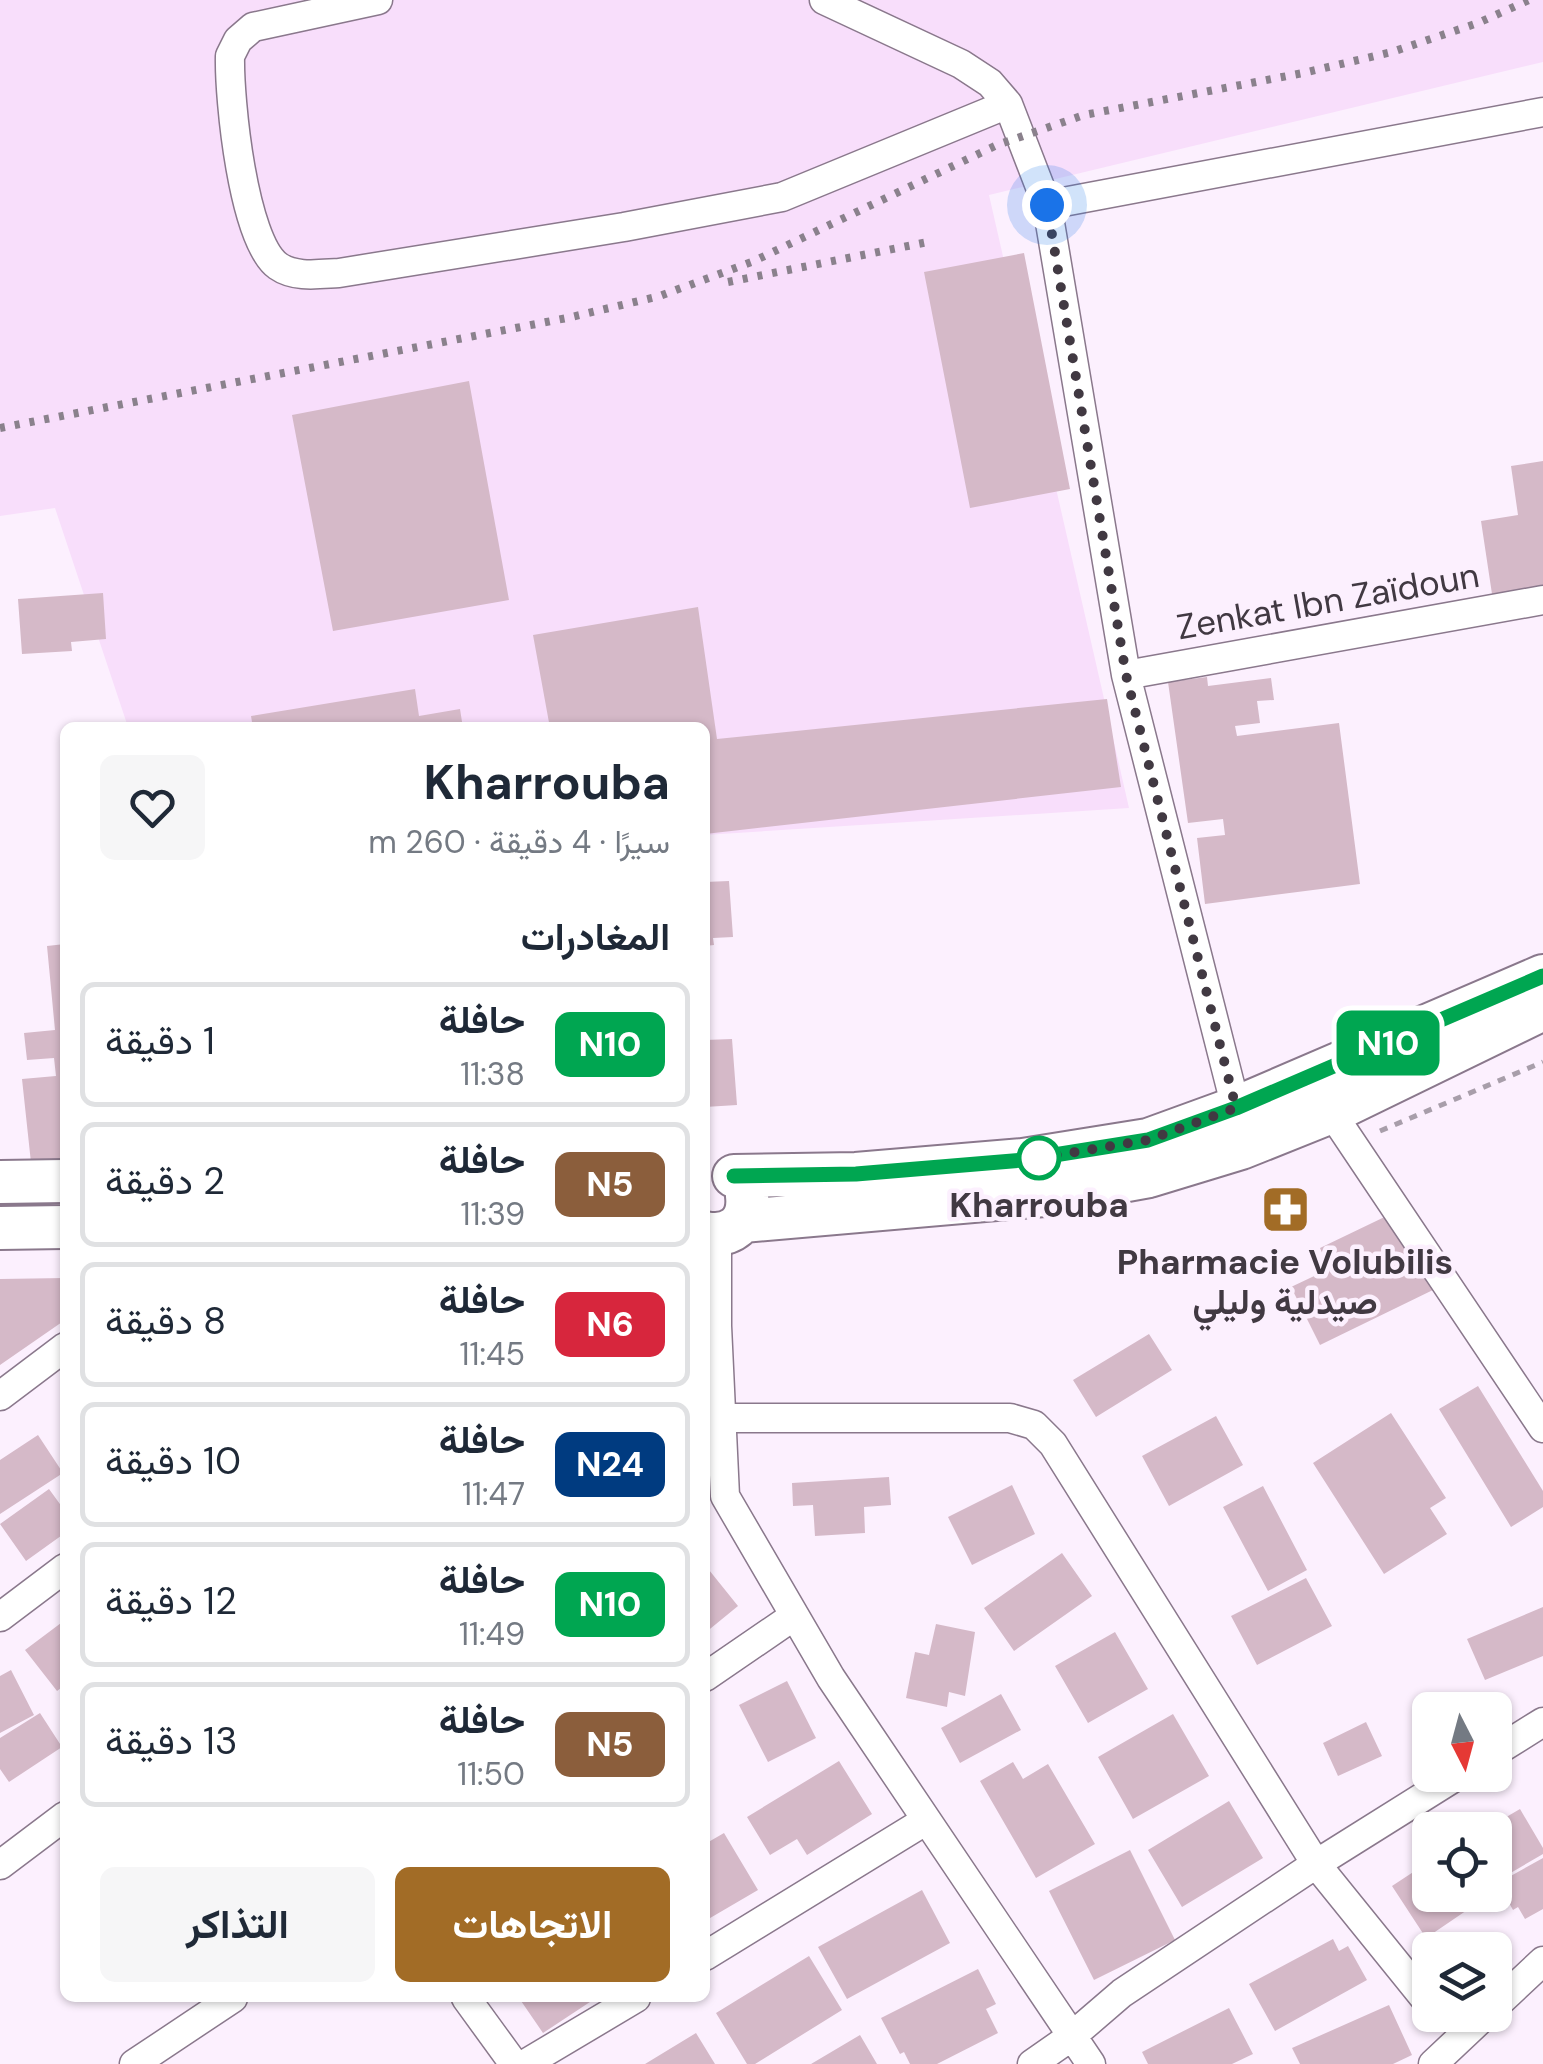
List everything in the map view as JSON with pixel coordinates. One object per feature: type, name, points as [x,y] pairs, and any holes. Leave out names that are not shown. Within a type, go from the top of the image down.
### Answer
[{"type":"main road","points":[[720,1174],[856,1174],[1080,1152],[1148,1140],[1236,1108],[1543,976]]},
{"type":"main road","points":[[721,1230],[1092,1188],[1223,1153],[1342,1128],[1543,1009]]},
{"type":"main road","points":[[720,1174],[747,1192],[747,1212],[721,1230]]},
{"type":"main road","points":[[0,1182],[60,1181]]},
{"type":"main road","points":[[0,1228],[60,1227]]},
{"type":"street","points":[[378,0],[253,27],[238,40],[230,56],[240,164],[251,212],[269,259],[283,270],[339,272],[745,206],[812,186],[1008,104]]},
{"type":"street","points":[[824,0],[961,64],[990,83],[1008,104],[1047,205],[1126,675],[1236,1108]]},
{"type":"street","points":[[1047,205],[1542,120]]},
{"type":"street","name":"Zenkat Ibn Zaïdoun","points":[[1126,675],[1543,600]]},
{"type":"street","points":[[1342,1128],[1543,1428]]},
{"type":"street","points":[[721,1230],[711,1331],[720,1418],[715,1489],[925,1820],[1091,2064]]},
{"type":"street","points":[[0,1396],[60,1351]]},
{"type":"street","points":[[720,1418],[1010,1418],[1034,1426],[1053,1444],[1316,1864],[1412,1983]]},
{"type":"street","points":[[0,1617],[60,1572]]},
{"type":"street","points":[[710,1675],[794,1616]]},
{"type":"street","points":[[1512,1741],[1543,1722]]},
{"type":"street","points":[[1032,2064],[1122,1993],[1431,1792]]},
{"type":"street","points":[[0,1865],[60,1820]]},
{"type":"street","points":[[710,1953],[925,1820]]},
{"type":"street","points":[[1512,1990],[1543,1961]]},
{"type":"street","points":[[134,2064],[228,2002]]},
{"type":"street","points":[[469,2002],[514,2064]]},
{"type":"street","points":[[525,2064],[629,2002]]},
{"type":"street","points":[[1452,2032],[1458,2040]]},
{"type":"street","points":[[1433,2064],[1467,2032]]},
{"type":"path","points":[[1342,1128],[1543,1062]]},
{"type":"shaded area","points":[[0,0],[1543,0],[1543,62],[989,195],[1129,808],[710,835],[710,722],[126,722],[55,508],[0,516]]},
{"type":"building","points":[[1024,253],[1070,489],[970,508],[924,272]]},
{"type":"building","points":[[469,381],[509,600],[333,631],[292,415]]},
{"type":"building","points":[[1543,461],[1543,586],[1492,594],[1481,521],[1518,515],[1511,466]]},
{"type":"building","points":[[103,593],[106,639],[71,642],[72,651],[22,654],[18,599]]},
{"type":"building","points":[[698,607],[717,739],[1107,699],[1121,787],[710,833],[710,722],[549,722],[533,635]]},
{"type":"building","points":[[1207,677],[1208,686],[1271,678],[1274,700],[1257,701],[1260,723],[1235,726],[1237,736],[1339,723],[1360,884],[1205,904],[1197,838],[1225,835],[1223,819],[1188,823],[1168,682]]},
{"type":"building","points":[[415,689],[419,716],[460,709],[462,722],[252,722],[251,716]]},
{"type":"building","points":[[729,881],[733,937],[713,938],[714,945],[710,945],[710,882]]},
{"type":"building","points":[[60,945],[60,1169],[32,1172],[22,1079],[56,1076],[54,1058],[27,1060],[24,1033],[55,1030],[47,946]]},
{"type":"building","points":[[732,1039],[737,1105],[710,1107],[710,1040]]},
{"type":"building","points":[[1397,1211],[1435,1289],[1320,1345],[1291,1287],[1329,1269],[1320,1248]]},
{"type":"building","points":[[60,1278],[60,1323],[0,1365],[0,1279]]},
{"type":"building","points":[[1149,1334],[1172,1370],[1096,1417],[1073,1380]]},
{"type":"building","points":[[1478,1386],[1543,1491],[1543,1507],[1511,1527],[1439,1409]]},
{"type":"building","points":[[1391,1413],[1446,1498],[1430,1508],[1447,1534],[1384,1574],[1313,1463]]},
{"type":"building","points":[[1216,1416],[1243,1465],[1169,1506],[1142,1456]]},
{"type":"building","points":[[38,1435],[60,1468],[60,1475],[0,1514],[0,1460]]},
{"type":"building","points":[[889,1477],[891,1505],[864,1507],[865,1533],[815,1536],[813,1505],[793,1506],[792,1483]]},
{"type":"building","points":[[1012,1485],[1035,1534],[972,1565],[948,1517]]},
{"type":"building","points":[[1263,1486],[1307,1570],[1268,1591],[1223,1507]]},
{"type":"building","points":[[49,1489],[60,1504],[60,1537],[26,1561],[0,1524]]},
{"type":"building","points":[[1062,1553],[1092,1596],[1014,1651],[984,1608]]},
{"type":"building","points":[[710,1571],[738,1606],[710,1629]]},
{"type":"building","points":[[1306,1578],[1332,1626],[1257,1665],[1231,1616]]},
{"type":"building","points":[[1543,1607],[1543,1656],[1485,1680],[1467,1639]]},
{"type":"building","points":[[60,1624],[60,1689],[57,1691],[25,1650]]},
{"type":"building","points":[[936,1624],[975,1632],[965,1696],[949,1692],[947,1707],[906,1698],[915,1652],[929,1655]]},
{"type":"building","points":[[1115,1632],[1148,1689],[1088,1723],[1055,1666]]},
{"type":"building","points":[[11,1670],[34,1715],[0,1733],[0,1676]]},
{"type":"building","points":[[787,1681],[816,1738],[768,1762],[739,1705]]},
{"type":"building","points":[[1001,1694],[1021,1730],[960,1763],[941,1728]]},
{"type":"building","points":[[40,1713],[60,1748],[9,1782],[0,1769],[0,1738]]},
{"type":"building","points":[[1173,1714],[1209,1776],[1133,1819],[1098,1757]]},
{"type":"building","points":[[1366,1722],[1382,1756],[1338,1776],[1323,1743]]},
{"type":"building","points":[[839,1761],[872,1814],[807,1855],[797,1839],[770,1855],[747,1817]]},
{"type":"building","points":[[1013,1762],[1023,1779],[1048,1764],[1095,1844],[1036,1878],[980,1781]]},
{"type":"building","points":[[1229,1801],[1263,1858],[1182,1907],[1148,1850]]},
{"type":"building","points":[[1520,1809],[1543,1854],[1512,1872],[1512,1814]]},
{"type":"building","points":[[724,1833],[758,1890],[710,1918],[710,1841]]},
{"type":"building","points":[[1130,1850],[1175,1940],[1094,1980],[1049,1891]]},
{"type":"building","points":[[1543,1858],[1543,1909],[1525,1919],[1518,1907],[1513,1910],[1512,1875]]},
{"type":"building","points":[[1412,1873],[1412,1912],[1464,1912],[1435,1932],[1422,1932],[1392,1886]]},
{"type":"building","points":[[922,1890],[950,1943],[847,1999],[818,1947]]},
{"type":"building","points":[[1333,1939],[1339,1951],[1348,1946],[1367,1980],[1275,2031],[1249,1984]]},
{"type":"building","points":[[809,1956],[842,2010],[755,2064],[747,2064],[716,2013]]},
{"type":"building","points":[[978,1969],[996,2004],[986,2009],[998,2033],[937,2064],[910,2064],[904,2052],[900,2054],[881,2018]]},
{"type":"building","points":[[522,2002],[590,2002],[543,2033]]},
{"type":"building","points":[[1389,2005],[1412,2055],[1393,2064],[1300,2064],[1292,2048]]},
{"type":"building","points":[[1229,2008],[1253,2054],[1232,2064],[1148,2064],[1142,2052]]},
{"type":"building","points":[[696,2033],[715,2064],[645,2064]]},
{"type":"building","points":[[860,2035],[877,2064],[811,2064]]},
{"type":"railway","points":[[0,428],[567,318],[660,296],[754,261],[997,145],[1084,115],[1392,52],[1478,23],[1529,0]]},
{"type":"railway","points":[[728,282],[928,242]]},
{"type":"bus line","name":"N10","points":[[734,1176],[856,1174],[1023,1160],[1148,1140],[1236,1108],[1543,976]]},
{"type":"place","name":"Kharrouba","points":[[1039,1158]]},
{"type":"place","name":"Pharmacie Volubilis صيدلية وليلي","points":[[1285,1210]]},
{"type":"route","points":[[1039,1158],[1148,1140],[1236,1108],[1126,675],[1047,205]]}]
